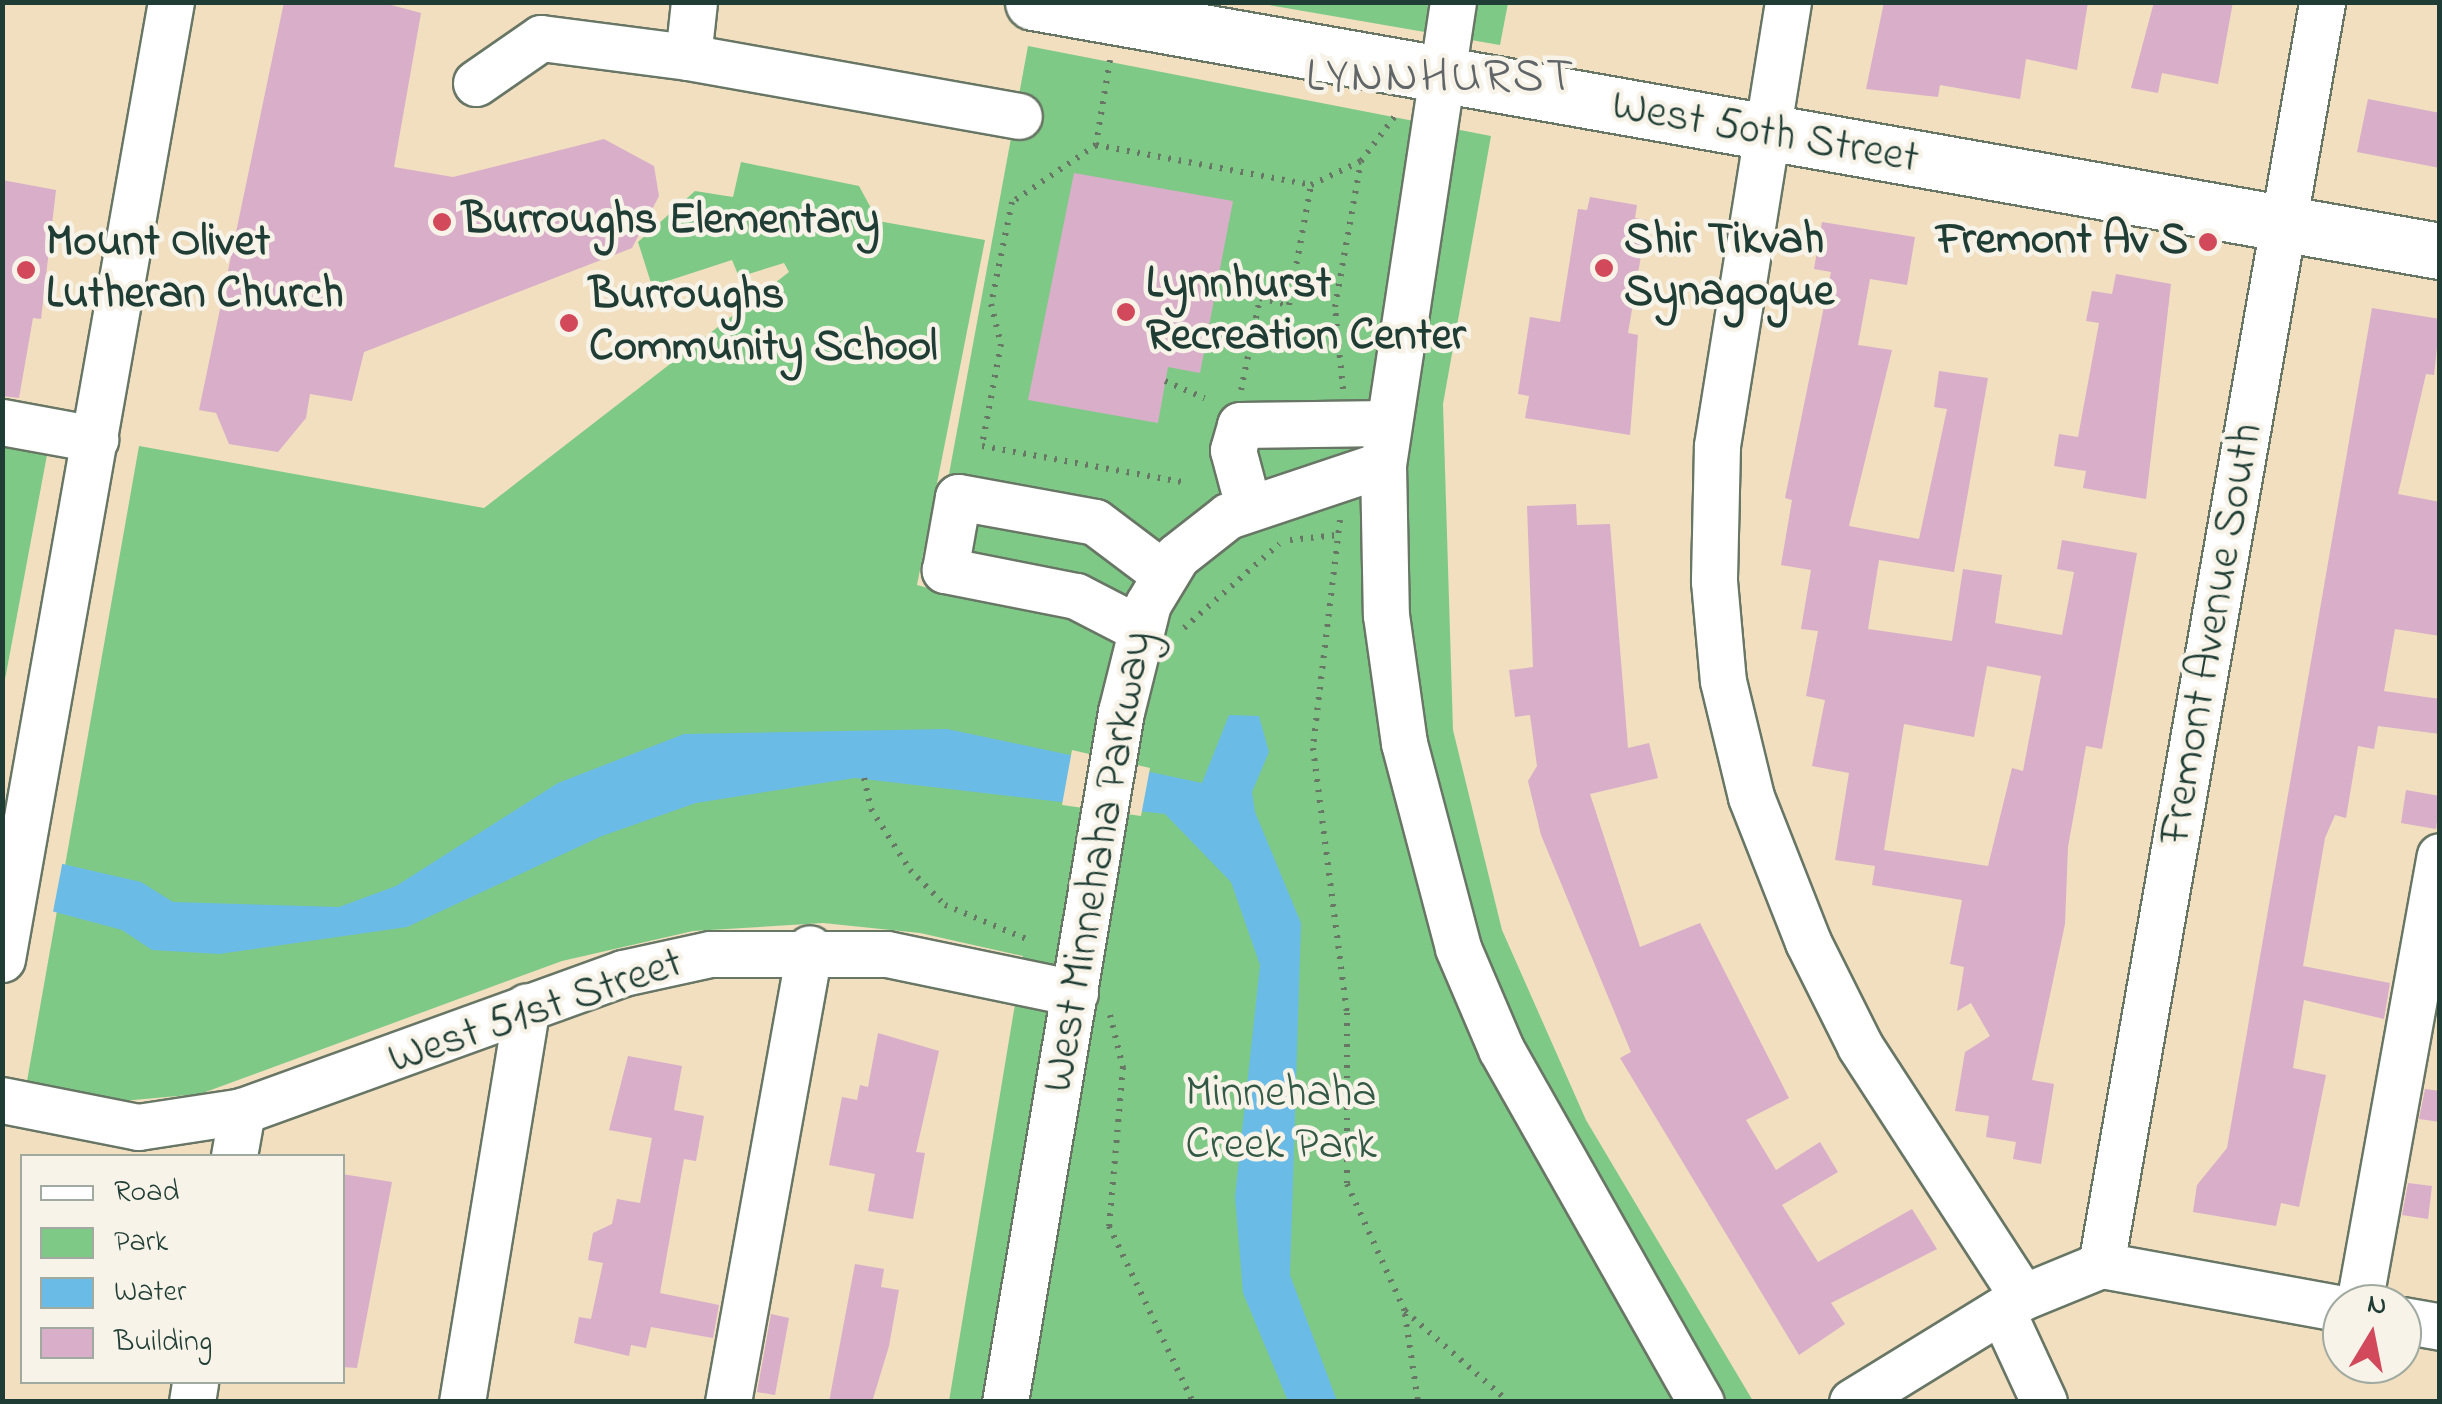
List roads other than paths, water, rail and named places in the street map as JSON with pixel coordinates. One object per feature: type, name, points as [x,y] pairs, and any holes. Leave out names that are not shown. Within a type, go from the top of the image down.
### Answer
[{"type":"main road","name":"West 50th Street","points":[[1033,2],[1420,93],[1766,134],[2440,251]]},
{"type":"street","points":[[2,959],[171,2]]},
{"type":"street","points":[[688,57],[694,2]]},
{"type":"street","points":[[1453,2],[1420,93],[1373,432],[1392,672],[1458,948],[1561,1166],[1701,1402]]},
{"type":"street","points":[[1788,2],[1714,494],[1716,625],[1734,737],[1808,942],[1860,1046],[2013,1304],[2044,1402]]},
{"type":"street","name":"Fremont Avenue South","points":[[2101,1265],[2322,2]]},
{"type":"street","points":[[476,83],[541,38],[688,57],[1019,116]]},
{"type":"street","points":[[2,422],[95,438]]},
{"type":"street","points":[[1248,506],[1233,450],[1240,426],[1373,432]]},
{"type":"street","name":"West Minnehaha Parkway","points":[[1005,1402],[1091,996],[1095,859],[1121,712],[1159,632],[1164,574],[1198,536],[1373,432]]},
{"type":"street","points":[[1159,632],[1076,596],[945,570],[958,496],[1095,522],[1164,574]]},
{"type":"street","points":[[2363,1284],[2440,856]]},
{"type":"street","points":[[728,1402],[810,948]]},
{"type":"street","name":"West 51st Street","points":[[2,1100],[138,1127],[242,1110],[527,1006],[710,954],[810,948],[887,954],[1091,996]]},
{"type":"street","points":[[462,1402],[527,1006]]},
{"type":"street","points":[[234,1154],[242,1110]]},
{"type":"street","points":[[1852,1402],[2013,1304],[2101,1265],[2322,1305]]},
{"type":"water","points":[[1229,715],[1259,716],[1269,752],[1252,792],[1255,812],[1301,923],[1290,1275],[1337,1401],[1288,1401],[1243,1293],[1235,1197],[1260,965],[1231,882],[1165,814],[855,778],[696,803],[602,836],[407,927],[219,954],[152,950],[122,930],[3,898],[2,850],[141,882],[173,902],[339,907],[396,886],[558,783],[684,734],[947,729],[1202,783]]},
{"type":"place","name":"Burroughs Elementary","points":[[442,222]]},
{"type":"place","name":"Fremont Av S","points":[[2208,242]]},
{"type":"place","name":"Shir Tikvah Synagogue","points":[[1604,268]]},
{"type":"place","name":"Mount Olivet Lutheran Church","points":[[26,270]]},
{"type":"place","name":"Lynnhurst Recreation Center","points":[[1126,312]]},
{"type":"place","name":"Burroughs Community School","points":[[569,323]]},
{"type":"district","name":"LYNNHURST","points":[[1441,79]]},
{"type":"park label","name":"Minnehaha Creek Park","points":[[1281,1121]]}]
